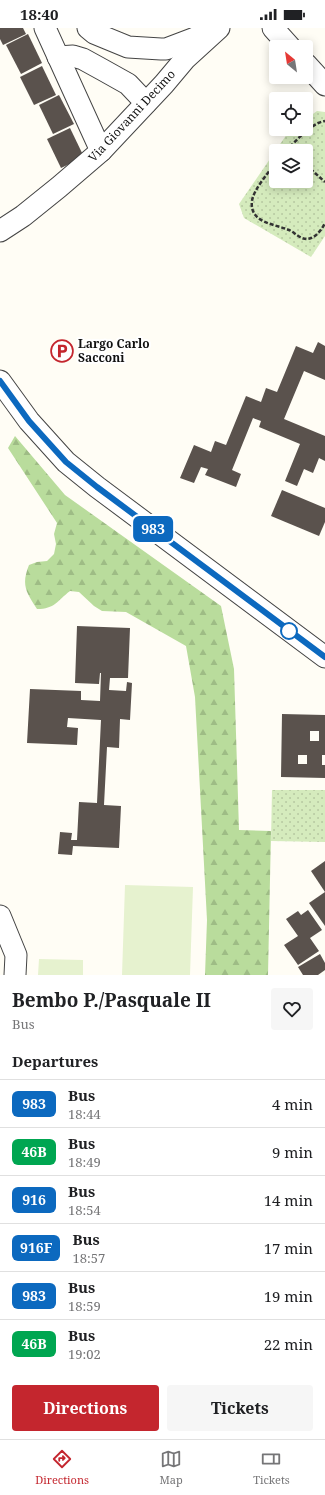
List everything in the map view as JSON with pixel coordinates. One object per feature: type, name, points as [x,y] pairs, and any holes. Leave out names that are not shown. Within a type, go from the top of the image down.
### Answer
[{"type":"street","points":[[45,28],[101,151]]},
{"type":"street","points":[[88,28],[94,33],[128,47],[161,49],[166,49],[195,38],[213,28]]},
{"type":"street","name":"Via Giovanni Decimo","points":[[0,231],[23,216],[60,187],[101,151],[164,84],[185,59],[218,28]]},
{"type":"street","points":[[272,28],[283,40]]},
{"type":"street","points":[[161,49],[166,70],[164,84]]},
{"type":"street","points":[[58,57],[73,56],[83,59],[128,84],[146,103]]},
{"type":"street","points":[[313,72],[325,85]]},
{"type":"street","points":[[0,381],[29,421],[66,462],[97,487],[325,657]]},
{"type":"street","points":[[0,916],[16,955],[15,975]]},
{"type":"path","points":[[293,144],[319,122],[325,121]]},
{"type":"path","points":[[313,171],[325,182]]},
{"type":"path","points":[[269,172],[253,195],[252,202],[254,213],[261,220],[268,224],[291,231],[301,238],[307,239],[316,235],[325,223]]},
{"type":"green space","points":[[317,111],[325,112],[325,236],[311,257],[244,218],[239,204],[269,160],[269,188],[313,188],[313,144],[280,144],[286,136],[313,136],[313,114]]},
{"type":"green space","points":[[15,436],[65,495],[221,606],[234,669],[239,830],[271,831],[268,975],[205,975],[207,920],[195,697],[186,646],[126,612],[102,611],[94,606],[79,592],[70,591],[52,606],[37,609],[26,588],[25,578],[29,565],[47,561],[54,554],[56,544],[54,534],[57,523],[8,448]]},
{"type":"green space","points":[[272,790],[325,790],[325,842],[271,841]]},
{"type":"green space","points":[[125,885],[193,887],[190,975],[122,975]]},
{"type":"green space","points":[[39,959],[83,960],[83,975],[38,975]]},
{"type":"building","points":[[0,28],[23,28],[26,34],[3,45],[0,39]]},
{"type":"building","points":[[28,34],[42,63],[21,74],[6,45]]},
{"type":"building","points":[[42,66],[56,95],[34,105],[20,77]]},
{"type":"building","points":[[59,95],[74,124],[53,134],[39,105]]},
{"type":"building","points":[[70,128],[84,157],[61,168],[47,139]]},
{"type":"building","points":[[318,342],[325,346],[325,380],[304,371],[284,419],[325,436],[325,461],[319,458],[313,473],[304,469],[297,486],[285,481],[300,444],[259,427],[261,421],[253,418],[232,470],[241,474],[236,487],[205,475],[208,469],[201,467],[194,483],[180,478],[194,445],[211,452],[215,441],[226,445],[246,396],[261,402],[266,388],[277,392],[296,346],[313,353]]},
{"type":"building","points":[[282,490],[325,508],[325,522],[319,536],[271,516]]},
{"type":"building","points":[[77,626],[130,628],[128,678],[110,678],[109,690],[126,691],[127,682],[132,683],[130,720],[120,719],[119,748],[107,747],[104,805],[121,806],[119,848],[73,846],[72,855],[58,854],[60,832],[72,833],[71,840],[77,840],[79,802],[97,803],[101,720],[68,718],[67,727],[78,728],[77,745],[27,743],[30,689],[81,691],[81,700],[100,701],[101,673],[99,684],[75,683]]},
{"type":"building","points":[[282,714],[325,715],[325,755],[322,755],[322,765],[325,765],[325,778],[281,777]],"holes":[[[310,731],[319,731],[319,741],[310,741]],[[298,755],[307,755],[307,764],[298,764]]]},
{"type":"building","points":[[325,861],[325,892],[311,871]]},
{"type":"building","points":[[325,892],[325,926],[309,903]]},
{"type":"building","points":[[308,910],[322,930],[310,938],[319,951],[298,965],[284,945],[298,936],[286,919],[298,911],[301,915]]},
{"type":"building","points":[[320,954],[325,963],[325,970],[318,975],[303,975],[298,967]]},
{"type":"bus line","name":"983","points":[[0,381],[29,421],[66,462],[97,487],[325,657]]},
{"type":"place","name":"Largo Carlo Sacconi","points":[[62,351]]}]
